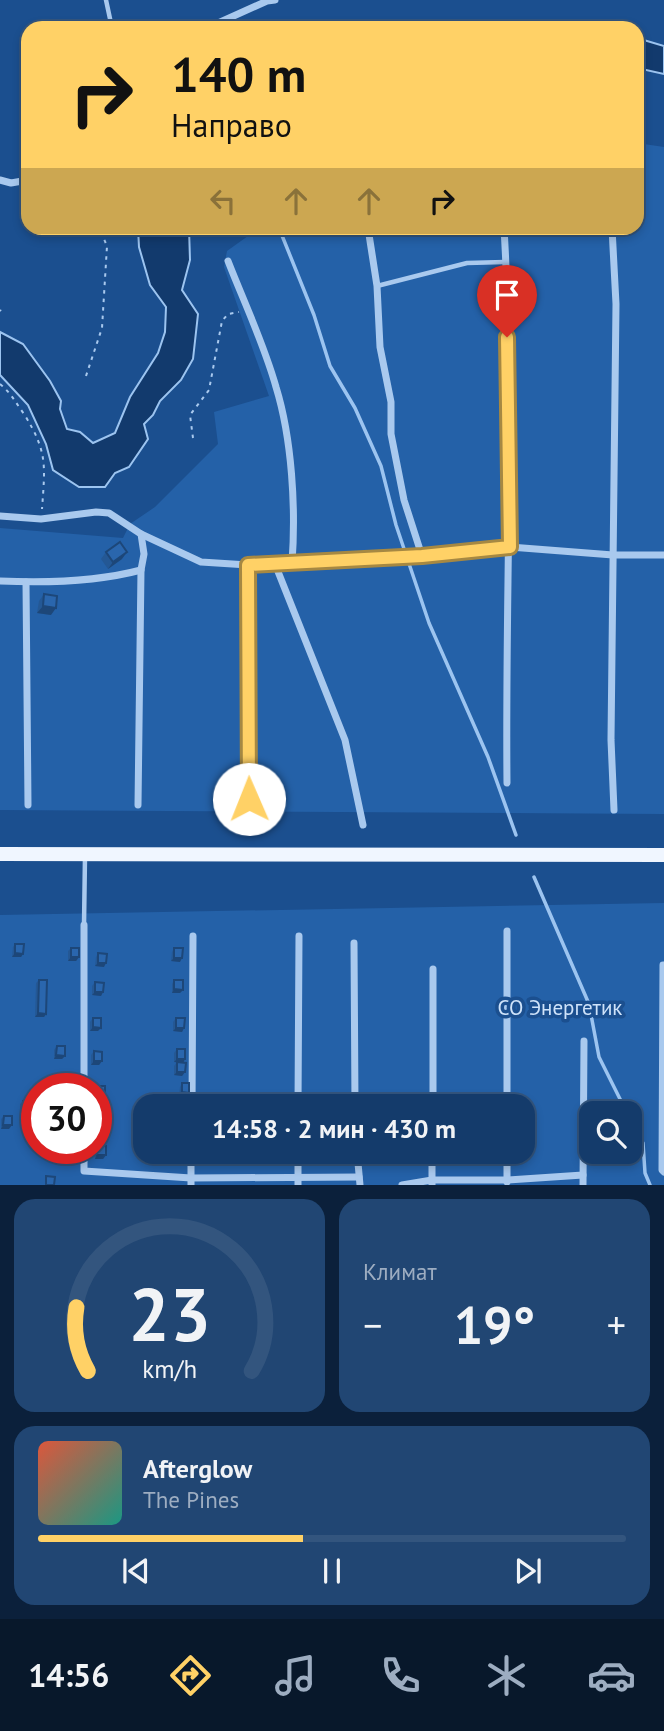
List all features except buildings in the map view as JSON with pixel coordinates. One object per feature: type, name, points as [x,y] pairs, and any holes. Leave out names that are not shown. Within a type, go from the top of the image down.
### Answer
[{"type":"main road","points":[[0,854],[85,852],[664,855]]},
{"type":"street","points":[[223,21],[275,0]]},
{"type":"street","points":[[0,180],[11,183],[21,181]]},
{"type":"street","points":[[369,235],[377,286],[380,347],[391,401],[391,434],[404,500],[422,556]]},
{"type":"street","points":[[504,235],[510,547],[506,692],[507,783]]},
{"type":"street","points":[[612,235],[616,304],[611,740],[614,810]]},
{"type":"street","points":[[228,261],[276,384],[283,414],[295,522],[292,563]]},
{"type":"street","points":[[0,516],[41,519],[96,512],[109,513],[141,534],[201,562],[248,565],[422,556],[510,547],[613,555],[664,555]]},
{"type":"street","points":[[138,805],[141,570],[144,554],[141,534]]},
{"type":"street","points":[[275,564],[345,740],[363,825]]},
{"type":"street","points":[[248,565],[249,799]]},
{"type":"street","points":[[0,581],[117,577],[141,570]]},
{"type":"street","points":[[26,582],[28,805]]},
{"type":"street","points":[[84,925],[84,1073]]},
{"type":"street","points":[[506,931],[507,1094]]},
{"type":"street","points":[[192,1094],[193,936]]},
{"type":"street","points":[[298,1094],[299,936]]},
{"type":"street","points":[[354,943],[355,1094]]},
{"type":"street","points":[[663,965],[664,1172]]},
{"type":"street","points":[[433,969],[433,1094]]},
{"type":"street","points":[[583,1185],[584,1041]]},
{"type":"street","points":[[84,1164],[84,1171],[191,1182],[359,1181]]},
{"type":"street","points":[[191,1164],[191,1182]]},
{"type":"street","points":[[432,1164],[432,1182]]},
{"type":"street","points":[[507,1164],[507,1183]]},
{"type":"street","points":[[402,1185],[432,1182],[507,1183],[583,1175]]},
{"type":"lane","points":[[106,0],[110,21]]},
{"type":"lane","points":[[377,286],[467,263],[506,262]]},
{"type":"lane","points":[[84,925],[85,852]]},
{"type":"path","points":[[86,376],[102,328],[107,246],[102,235]]},
{"type":"path","points":[[193,438],[190,415],[209,390],[222,321],[228,314],[247,310]]},
{"type":"path","points":[[0,384],[10,392],[36,433],[45,461],[41,519]]},
{"type":"green space","points":[[644,144],[664,147],[664,814],[0,810],[0,528],[123,538],[130,524],[155,507],[218,444],[214,412],[269,396],[224,267],[227,251],[249,235],[644,235]]},
{"type":"green space","name":"СО Энергетик","points":[[664,903],[664,1185],[0,1185],[0,915]]},
{"type":"shaded area","points":[[644,40],[664,46],[664,74],[644,70]]},
{"type":"shaded area","points":[[138,235],[189,235],[190,260],[182,290],[198,314],[193,359],[181,380],[160,401],[153,415],[144,424],[148,439],[129,467],[115,473],[105,487],[79,487],[53,470],[46,444],[28,405],[0,375],[0,332],[23,344],[50,381],[61,401],[60,409],[67,429],[80,432],[93,443],[115,433],[130,397],[158,353],[165,332],[166,307],[150,285],[139,247]]},
{"type":"waterway","points":[[282,235],[314,315],[330,366],[355,408],[381,466],[396,525],[429,623],[488,757],[516,835]]},
{"type":"waterway","points":[[534,877],[589,1004],[599,1057],[621,1101]]},
{"type":"waterway","points":[[642,1141],[645,1173],[650,1185]]},
{"type":"route","points":[[249,799],[248,565],[422,556],[510,547],[507,337]]}]
